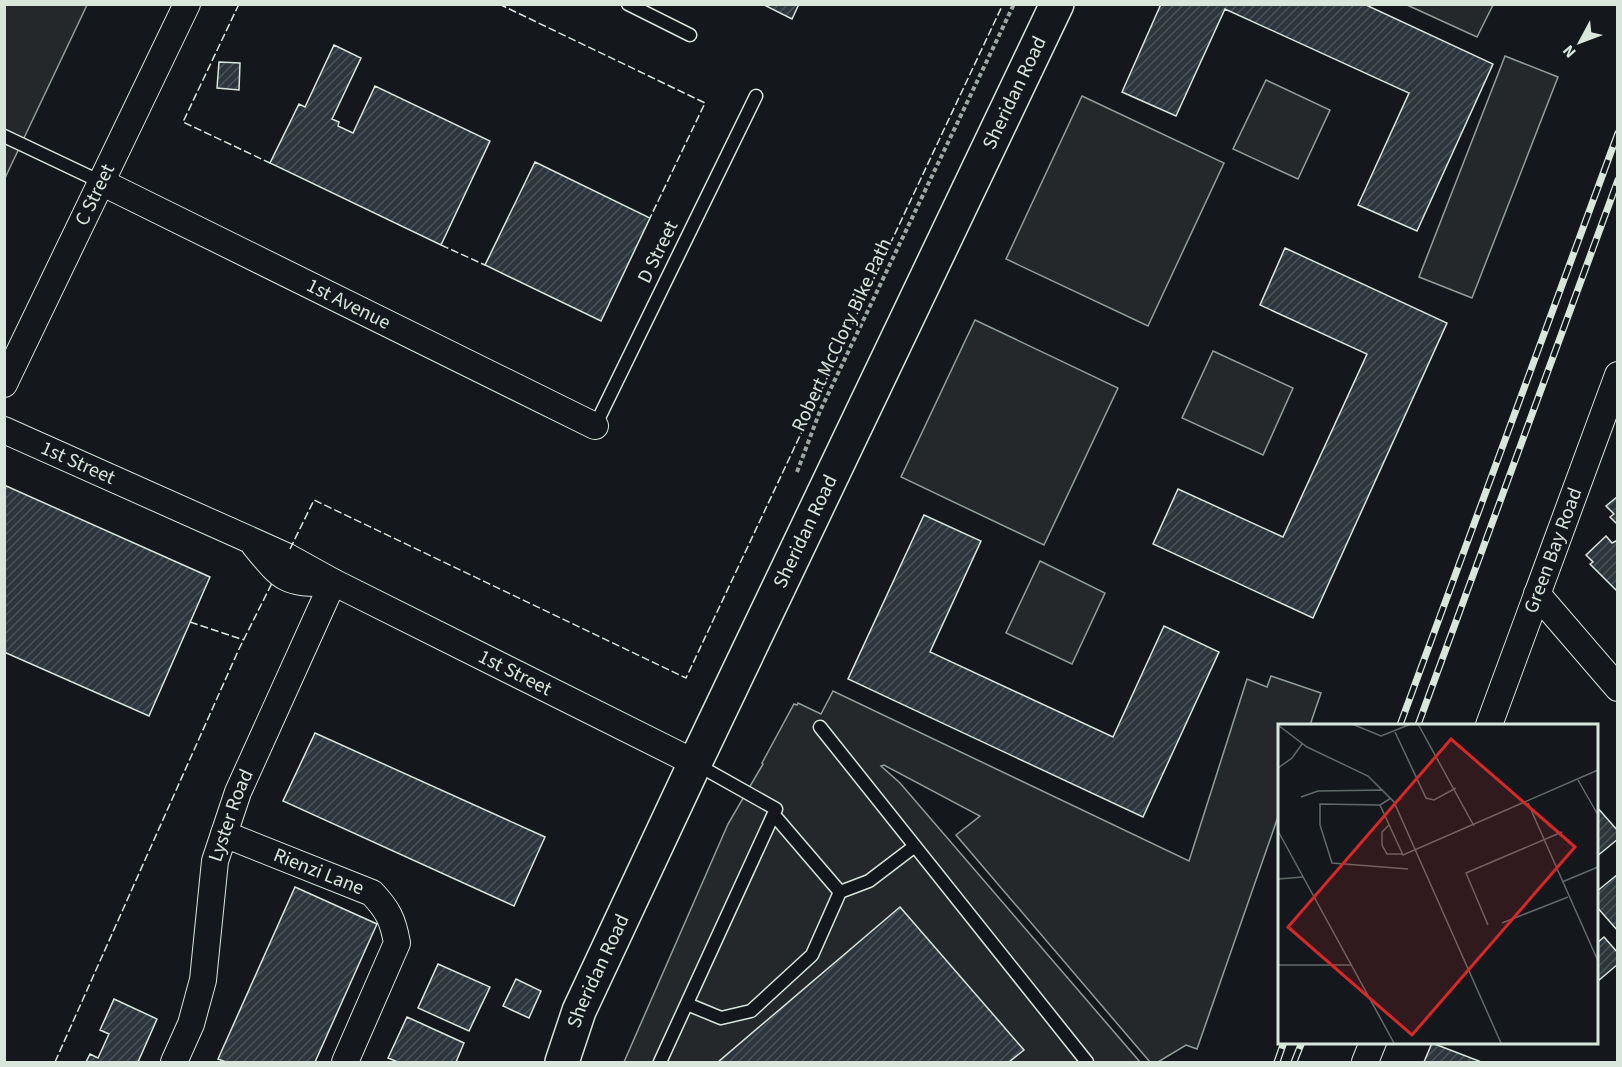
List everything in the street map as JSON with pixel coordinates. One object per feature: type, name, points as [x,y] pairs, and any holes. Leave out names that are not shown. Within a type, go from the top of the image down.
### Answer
[{"type":"main road","name":"Sheridan Road","points":[[562,1062],[579,1011],[695,763],[1057,4]]},
{"type":"street","name":"C Street","points":[[4,384],[187,4]]},
{"type":"street","name":"1st Avenue","points":[[101,182],[595,426]]},
{"type":"street","name":"Green Bay Road","points":[[1489,724],[1617,375]]},
{"type":"street","name":"1st Street","points":[[4,430],[286,556],[333,582],[695,763]]},
{"type":"street","name":"Lyster Road","points":[[174,1062],[191,1024],[203,980],[215,861],[238,792],[333,582]]},
{"type":"street","points":[[1537,594],[1617,688]]},
{"type":"street","name":"Rienzi Lane","points":[[224,834],[372,893],[386,909],[394,926],[397,943],[345,1062]]},
{"type":"street","points":[[1365,1062],[1371,1043]]},
{"type":"lane","points":[[628,4],[690,35]]},
{"type":"lane","name":"D Street","points":[[595,426],[756,96]]},
{"type":"lane","points":[[4,136],[101,182]]},
{"type":"lane","points":[[820,727],[1087,1062]]},
{"type":"lane","points":[[660,1062],[776,809],[695,763]]},
{"type":"lane","points":[[774,815],[840,891]]},
{"type":"lane","points":[[687,1004],[721,1018],[750,1011],[812,955],[840,891],[869,881],[915,846]]},
{"type":"path","name":"Robert McClory Bike Path","points":[[796,476],[820,411],[1014,4]]},
{"type":"shaded area","points":[[5,5],[87,5],[5,178]]},
{"type":"shaded area","points":[[1407,5],[1493,5],[1477,37]]},
{"type":"shaded area","points":[[1505,56],[1558,77],[1472,298],[1419,277]]},
{"type":"shaded area","points":[[1266,80],[1330,110],[1298,179],[1233,149]]},
{"type":"shaded area","points":[[1082,96],[1224,163],[1148,326],[1006,259]]},
{"type":"shaded area","points":[[975,320],[1118,388],[1044,545],[901,477]]},
{"type":"shaded area","points":[[1213,351],[1293,388],[1263,455],[1182,418]]},
{"type":"shaded area","points":[[1040,561],[1105,593],[1072,664],[1006,633]]},
{"type":"shaded area","points":[[1271,676],[1321,693],[1310,724],[1278,724],[1278,817],[1197,1049],[1186,1045],[1158,1062],[1150,1062],[956,835],[980,816],[884,765],[881,766],[900,783],[1140,1062],[624,1062],[728,824],[794,704],[798,703],[821,714],[833,691],[1189,861],[1247,679],[1267,687]]},
{"type":"building","points":[[762,4],[799,4],[792,19]]},
{"type":"building","points":[[1161,4],[1364,4],[1493,64],[1417,231],[1358,205],[1409,93],[1225,9],[1176,116],[1122,92]]},
{"type":"building","points":[[334,45],[361,58],[332,119],[339,122],[338,126],[353,133],[375,86],[490,141],[441,245],[270,163],[299,104],[305,107]]},
{"type":"building","points":[[219,62],[240,63],[239,90],[217,88]]},
{"type":"building","points":[[535,162],[650,218],[601,321],[485,265]]},
{"type":"building","points":[[1285,248],[1447,323],[1313,618],[1153,544],[1178,489],[1283,537],[1367,354],[1260,305]]},
{"type":"building","points":[[4,485],[210,577],[149,716],[4,652]]},
{"type":"building","points":[[1618,496],[1618,525],[1610,517],[1614,514],[1606,506]]},
{"type":"building","points":[[924,515],[981,541],[930,652],[1113,737],[1164,626],[1219,652],[1143,817],[848,679]]},
{"type":"building","points":[[1606,536],[1612,543],[1616,541],[1618,543],[1618,592],[1590,564],[1593,562],[1586,555]]},
{"type":"building","points":[[315,733],[545,837],[514,906],[283,801]]},
{"type":"building","points":[[1598,808],[1618,831],[1618,839],[1598,855]]},
{"type":"building","points":[[1618,874],[1618,931],[1598,908],[1598,890]]},
{"type":"building","points":[[295,887],[377,924],[315,1062],[226,1062],[218,1059]]},
{"type":"building","points":[[900,907],[1024,1050],[1009,1062],[718,1062]]},
{"type":"building","points":[[1604,937],[1618,953],[1618,964],[1598,981],[1598,942]]},
{"type":"building","points":[[438,964],[490,987],[469,1031],[418,1008]]},
{"type":"building","points":[[516,979],[541,991],[529,1018],[503,1006]]},
{"type":"building","points":[[114,999],[157,1019],[138,1062],[86,1062],[90,1054],[98,1058],[109,1034],[100,1030]]},
{"type":"building","points":[[407,1017],[464,1043],[456,1062],[398,1062],[388,1058]]},
{"type":"building","points":[[1432,1043],[1479,1061],[1424,1062]]},
{"type":"railway","points":[[1400,724],[1618,133]]},
{"type":"railway","points":[[1418,724],[1618,180]]},
{"type":"railway","points":[[1277,1062],[1284,1043]]},
{"type":"railway","points":[[1294,1062],[1302,1043]]},
{"type":"fence","points":[[239,4],[183,122],[270,163]]},
{"type":"fence","points":[[499,4],[705,103],[650,218]]},
{"type":"fence","points":[[290,549],[314,500],[686,678],[1003,4]]},
{"type":"fence","points":[[441,245],[485,265]]},
{"type":"fence","points":[[55,1062],[239,649],[273,581]]},
{"type":"fence","points":[[190,622],[244,640]]}]
